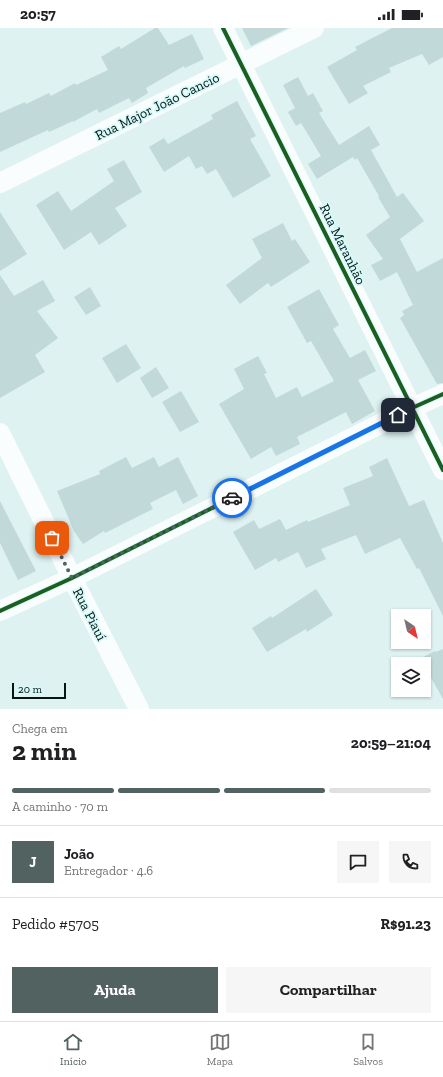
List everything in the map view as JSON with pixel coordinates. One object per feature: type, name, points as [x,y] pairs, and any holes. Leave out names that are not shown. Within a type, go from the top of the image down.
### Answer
[{"type":"street","name":"Rua Maranhão","points":[[223,28],[443,470]]},
{"type":"street","name":"Rua Major João Cancio","points":[[0,183],[314,28]]},
{"type":"street","points":[[0,611],[72,578],[412,408],[443,394]]},
{"type":"street","name":"Rua Piauí","points":[[0,433],[139,709]]},
{"type":"building","points":[[155,28],[158,28],[169,45],[192,34],[204,59],[185,68],[184,66],[146,88],[148,93],[132,103],[129,98],[99,113],[97,109],[73,122],[49,132],[48,130],[0,152],[0,113],[25,102],[26,104],[49,93],[51,96],[75,83],[76,85],[108,70],[101,57],[119,46],[121,49]]},
{"type":"building","points":[[242,28],[288,28],[251,46]]},
{"type":"building","points":[[392,28],[443,28],[443,57],[429,65],[422,54],[389,68],[391,72],[363,86],[368,93],[349,104],[327,67],[357,50],[355,47]]},
{"type":"building","points":[[298,77],[308,96],[313,93],[323,111],[319,113],[339,145],[369,126],[380,145],[371,150],[397,197],[403,193],[424,221],[400,239],[417,272],[443,258],[443,383],[437,384],[400,318],[404,315],[402,311],[413,305],[397,272],[380,281],[371,265],[383,259],[366,235],[390,217],[357,158],[355,160],[353,157],[317,179],[308,164],[321,156],[301,123],[296,126],[288,112],[295,108],[283,85]]},
{"type":"building","points":[[237,101],[256,136],[250,139],[271,176],[233,198],[216,169],[207,174],[202,166],[196,169],[189,156],[164,172],[149,147],[164,138],[168,144],[213,119],[211,115]]},
{"type":"building","points":[[124,160],[142,192],[115,208],[127,226],[99,245],[91,232],[64,250],[36,205],[58,191],[71,211],[114,181],[107,169]]},
{"type":"building","points":[[0,212],[27,254],[0,271]]},
{"type":"building","points":[[283,223],[292,241],[295,239],[310,262],[271,287],[268,283],[240,304],[226,285],[262,258],[252,239]]},
{"type":"building","points":[[0,275],[14,296],[43,280],[55,301],[37,311],[58,338],[35,355],[45,372],[0,398]]},
{"type":"building","points":[[90,287],[101,306],[86,315],[74,297]]},
{"type":"building","points":[[319,289],[339,325],[333,329],[350,358],[365,350],[376,371],[358,380],[375,411],[352,424],[346,412],[297,437],[300,444],[276,456],[271,447],[251,459],[219,404],[244,389],[234,369],[258,356],[267,373],[264,374],[276,398],[297,387],[302,397],[334,381],[311,341],[307,343],[287,307]]},
{"type":"building","points":[[126,344],[141,368],[117,383],[102,358]]},
{"type":"building","points":[[156,367],[169,388],[152,398],[140,378]]},
{"type":"building","points":[[181,391],[199,422],[180,432],[162,402]]},
{"type":"building","points":[[126,457],[132,468],[154,457],[159,467],[178,457],[198,496],[183,504],[176,490],[150,503],[153,509],[105,533],[104,531],[83,544],[74,531],[57,491],[100,474],[99,471]]},
{"type":"building","points":[[387,458],[409,506],[424,500],[443,543],[443,616],[419,568],[417,569],[400,538],[365,554],[356,535],[321,549],[326,559],[306,568],[298,552],[278,562],[276,558],[255,570],[233,532],[254,520],[259,529],[280,519],[286,530],[307,520],[308,522],[350,505],[343,488],[373,476],[369,467]]},
{"type":"building","points":[[0,501],[36,571],[18,580],[0,543]]},
{"type":"building","points":[[316,589],[333,615],[307,632],[306,629],[267,652],[252,628],[271,616],[272,618]]},
{"type":"building","points":[[443,649],[443,699],[431,678],[431,657],[423,657],[435,651],[436,652]]},
{"type":"cycle path","points":[[223,28],[443,470]]},
{"type":"cycle path","points":[[0,611],[72,578],[412,408],[443,394]]},
{"type":"way so far","points":[[52,538],[72,578],[232,498]]},
{"type":"route","points":[[232,498],[398,415]]}]
